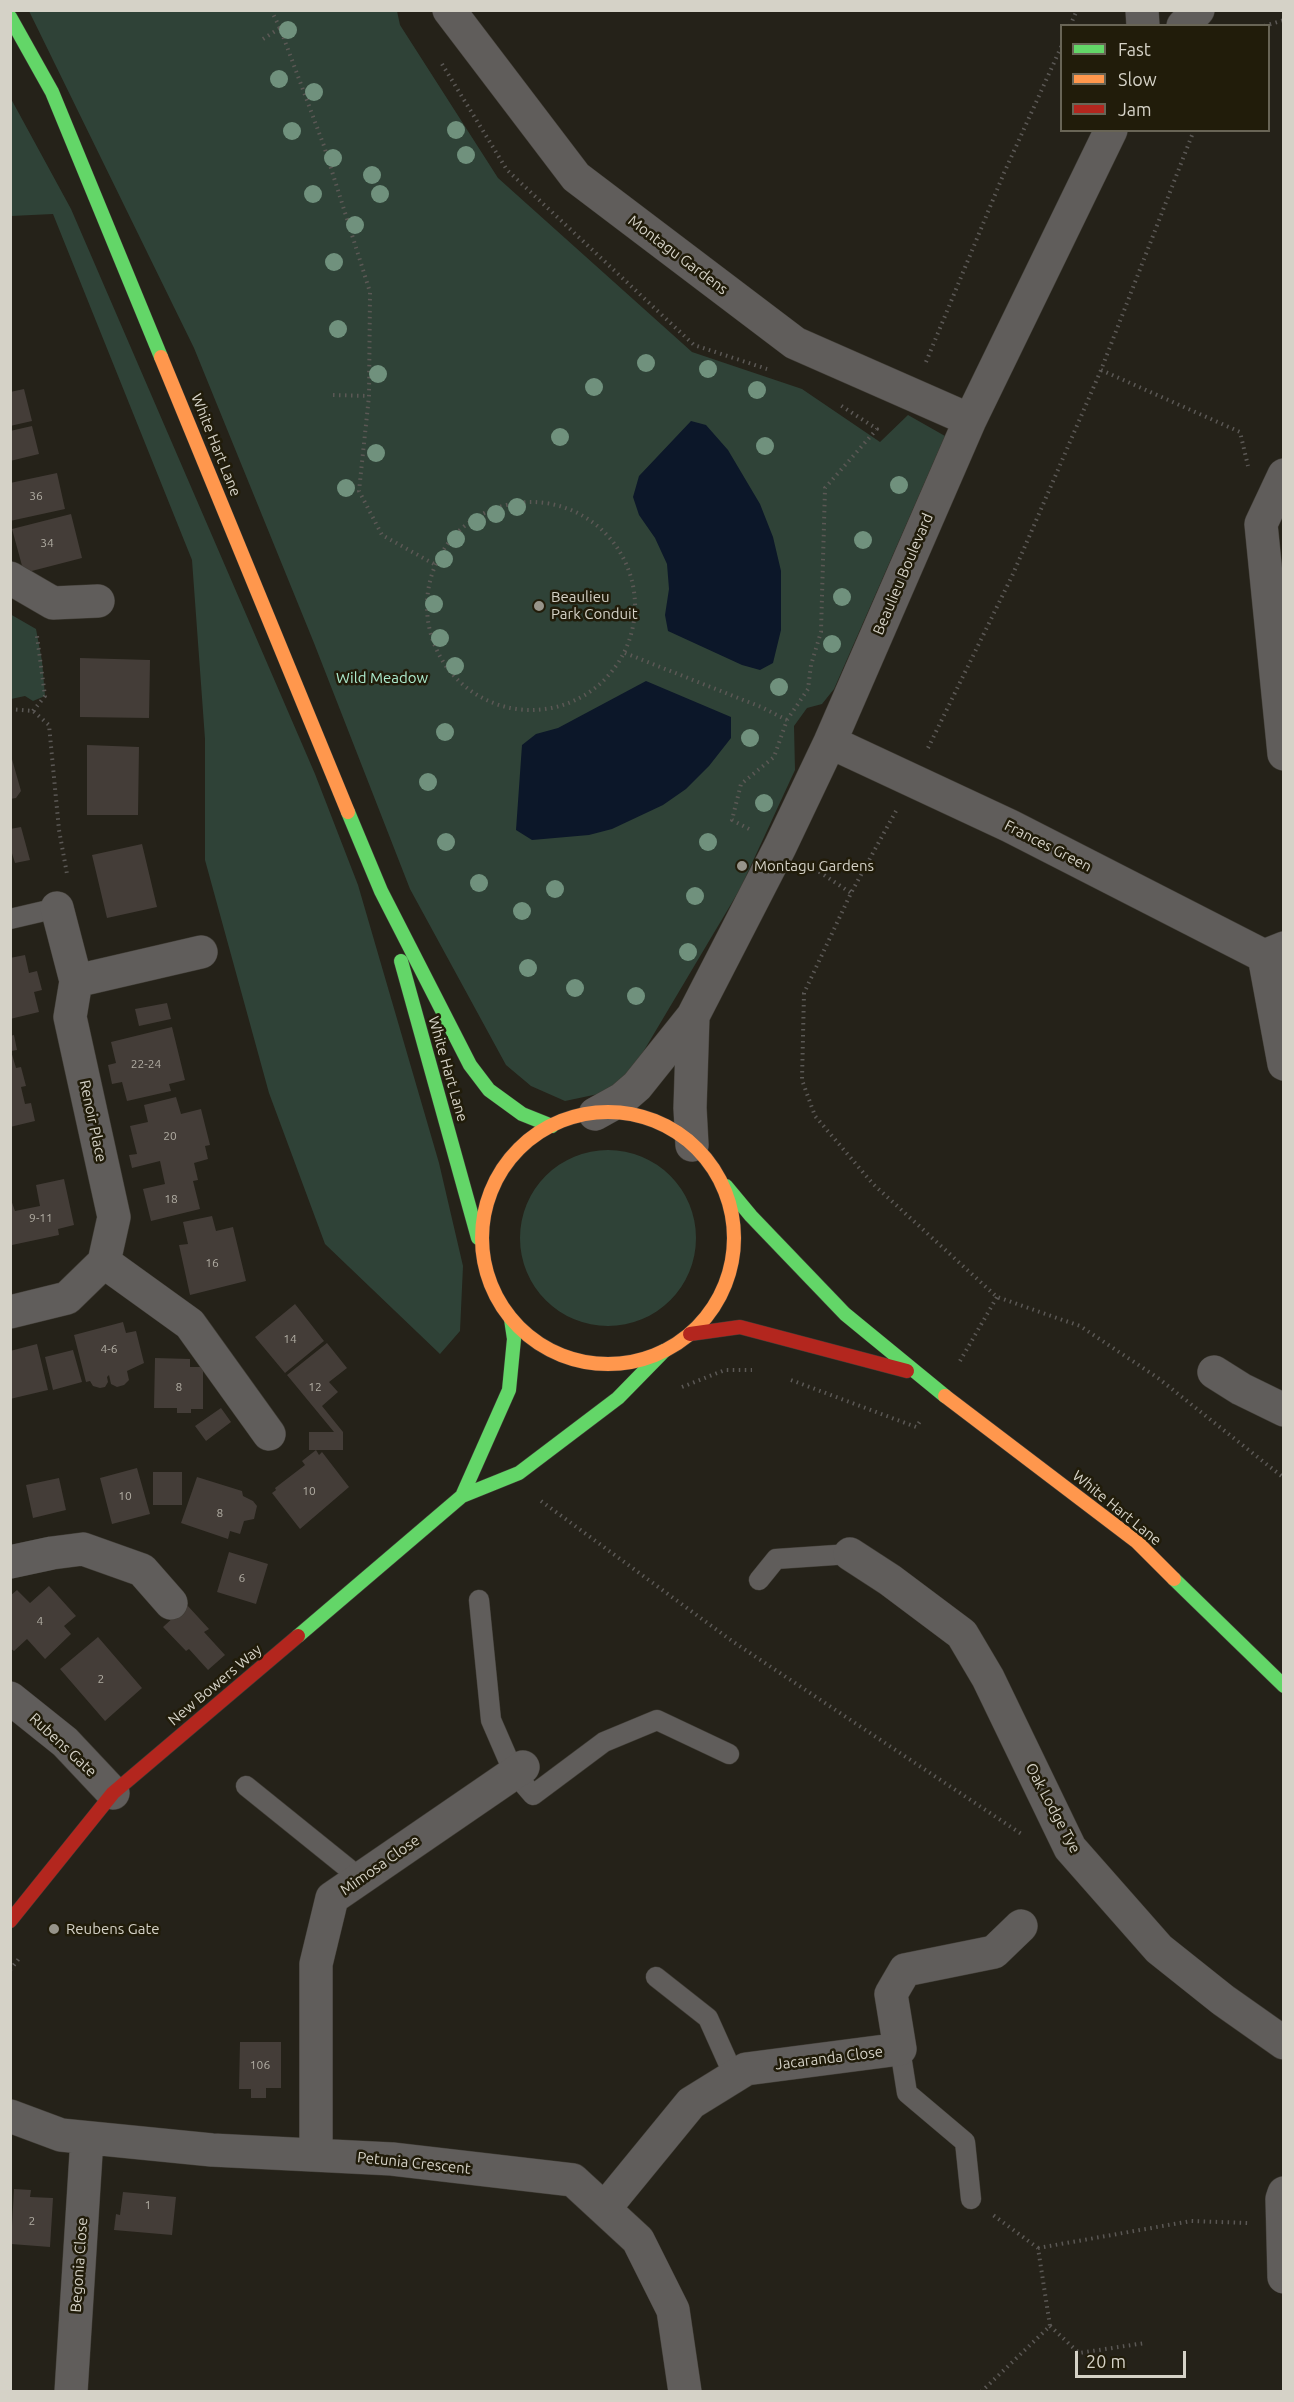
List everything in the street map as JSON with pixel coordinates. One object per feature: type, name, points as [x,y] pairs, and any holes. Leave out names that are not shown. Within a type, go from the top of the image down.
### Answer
[{"type":"street","name":"Montagu Gardens","points":[[449,10],[576,177],[795,343],[970,420]]},
{"type":"street","points":[[1185,24],[1198,10]]},
{"type":"street","name":"White Hart Lane","points":[[10,17],[52,92],[381,891],[470,1065],[489,1090],[522,1114],[552,1126]]},
{"type":"street","name":"Beaulieu Boulevard","points":[[595,1114],[622,1099],[637,1086],[693,1016],[780,847],[830,742],[970,420],[1110,132]]},
{"type":"street","points":[[1284,475],[1261,524],[1284,754]]},
{"type":"street","points":[[10,578],[53,603],[98,601]]},
{"type":"street","name":"Frances Green","points":[[830,742],[1274,952],[1284,1064]]},
{"type":"street","name":"White Hart Lane","points":[[381,891],[484,1257]]},
{"type":"street","name":"Renoir Place","points":[[57,908],[76,981],[70,1017],[114,1218],[104,1262]]},
{"type":"street","points":[[76,981],[201,952]]},
{"type":"street","name":"Beaulieu Boulevard","points":[[692,1145],[690,1108],[693,1016]]},
{"type":"street","name":"White Hart Lane","points":[[484,1257],[483,1224],[487,1204],[496,1180],[516,1154],[537,1135],[575,1117],[595,1114],[622,1114],[650,1120],[673,1131],[692,1145],[751,1216],[844,1314],[915,1373],[1137,1542],[1284,1686]]},
{"type":"street","points":[[484,1257],[494,1289],[511,1319],[540,1344],[572,1359],[587,1362],[622,1364],[648,1358],[664,1351],[690,1334],[715,1305],[727,1280],[732,1264],[733,1221],[729,1204],[717,1175]]},
{"type":"street","points":[[10,1312],[67,1298],[104,1262],[190,1324],[269,1434]]},
{"type":"street","name":"New Bowers Way","points":[[462,1496],[509,1390],[514,1339],[511,1319]]},
{"type":"street","name":"White Hart Lane","points":[[690,1334],[740,1327],[915,1373]]},
{"type":"street","name":"New Bowers Way","points":[[10,1921],[114,1793],[462,1496],[519,1473],[618,1398],[664,1351]]},
{"type":"street","points":[[1214,1372],[1241,1389],[1284,1410]]},
{"type":"street","points":[[10,1562],[83,1549],[142,1570],[171,1603]]},
{"type":"street","name":"Oak Lodge Tye","points":[[850,1554],[890,1580],[962,1634],[988,1678],[1070,1848],[1159,1949],[1223,2000],[1284,2043]]},
{"type":"street","name":"Rubens Gate","points":[[10,1698],[64,1742],[114,1793]]},
{"type":"street","name":"Mimosa Close","points":[[316,2155],[316,1964],[332,1898],[519,1770]]},
{"type":"street","name":"Jacaranda Close","points":[[605,2208],[691,2103],[746,2069],[900,2049],[891,1994],[905,1970],[994,1952],[1022,1926]]},
{"type":"street","name":"Petunia Crescent","points":[[10,2116],[62,2135],[87,2138],[212,2150],[392,2159],[573,2180],[638,2240],[673,2310],[685,2391]]},
{"type":"street","name":"Begonia Close","points":[[71,2391],[87,2138]]},
{"type":"street","points":[[1283,2208],[1284,2277]]},
{"type":"lane","name":"Renoir Place","points":[[10,919],[57,908]]},
{"type":"lane","points":[[759,1580],[776,1558],[850,1554]]},
{"type":"lane","points":[[479,1600],[490,1720],[533,1795],[604,1742],[657,1720],[729,1754]]},
{"type":"lane","points":[[246,1786],[360,1878]]},
{"type":"lane","points":[[656,1977],[708,2018],[734,2076]]},
{"type":"lane","points":[[900,2049],[907,2093],[965,2142],[971,2199]]},
{"type":"path","points":[[271,10],[280,28],[324,147],[370,292],[369,396],[360,491],[382,535],[434,564]]},
{"type":"path","points":[[1071,24],[1077,10]]},
{"type":"path","points":[[263,39],[280,28]]},
{"type":"path","points":[[851,893],[780,847],[732,820],[741,784],[774,757],[787,720],[808,689],[811,665],[821,632],[825,488],[877,429],[912,395],[1004,173],[1060,49]]},
{"type":"path","points":[[441,63],[507,170],[694,345],[773,371]]},
{"type":"path","points":[[1193,132],[1101,369],[1013,574],[912,781],[851,893],[804,993],[802,1080],[815,1116],[873,1184],[997,1297],[1080,1326],[1158,1378],[1284,1478]]},
{"type":"path","points":[[1101,369],[1240,432],[1261,524]]},
{"type":"path","points":[[333,395],[369,396]]},
{"type":"path","points":[[833,400],[877,429]]},
{"type":"path","points":[[544,502],[576,511],[604,530],[624,556],[635,588],[635,622],[625,653],[603,682],[573,702],[538,711],[503,707],[471,692],[445,666],[430,634],[426,599],[434,564],[453,536],[479,515],[510,503],[544,502]]},
{"type":"path","points":[[33,711],[45,696],[36,628]]},
{"type":"path","points":[[625,653],[761,707],[787,720]]},
{"type":"path","points":[[10,709],[33,711],[49,725],[59,830],[67,877]]},
{"type":"path","points":[[958,1364],[997,1297]]},
{"type":"path","points":[[675,1391],[684,1385],[725,1370],[761,1370]]},
{"type":"path","points":[[781,1377],[916,1428]]},
{"type":"path","points":[[537,1498],[732,1641],[1045,1849],[1070,1848]]},
{"type":"path","points":[[10,1970],[24,1952]]},
{"type":"path","points":[[971,2199],[1038,2248],[1050,2326],[1079,2353],[1145,2343]]},
{"type":"path","points":[[1038,2248],[1191,2221],[1283,2208]]},
{"type":"path","points":[[981,2391],[1050,2326]]},
{"type":"green space","name":"Wild Meadow","points":[[29,11],[397,11],[400,25],[498,178],[692,352],[802,389],[880,442],[908,415],[945,436],[834,689],[822,704],[807,708],[794,726],[795,770],[740,889],[630,1074],[603,1093],[565,1101],[531,1086],[506,1065],[410,889],[314,643],[194,348]]},
{"type":"green space","points":[[10,97],[71,209],[315,774],[358,885],[439,1163],[463,1266],[460,1331],[440,1354],[325,1244],[269,1093],[205,860],[205,739],[192,560],[53,214],[11,216]]},
{"type":"green space","points":[[10,614],[36,629],[45,696],[33,701],[25,696],[11,699]]},
{"type":"green space","points":[[608,1150],[625,1151],[642,1156],[670,1176],[690,1204],[695,1221],[695,1255],[690,1272],[670,1300],[642,1320],[625,1325],[608,1326],[591,1325],[574,1320],[546,1300],[526,1272],[521,1255],[520,1238],[521,1221],[526,1204],[546,1176],[574,1156],[591,1151]]},
{"type":"water","points":[[691,421],[706,425],[728,450],[760,504],[773,537],[781,571],[781,630],[773,663],[760,670],[742,665],[668,631],[665,615],[669,589],[667,564],[655,538],[639,515],[633,497],[639,476]]},
{"type":"water","points":[[646,681],[731,717],[731,738],[709,766],[686,789],[663,805],[612,829],[589,835],[532,840],[516,830],[522,745],[536,734],[558,728]]},
{"type":"building","points":[[24,389],[32,421],[10,426],[10,392]]},
{"type":"building","points":[[32,426],[39,454],[10,461],[10,431]]},
{"type":"building","points":[[57,473],[65,509],[10,521],[10,483]]},
{"type":"building","points":[[71,514],[82,558],[24,573],[12,529]]},
{"type":"building","points":[[80,658],[150,660],[149,718],[80,717]]},
{"type":"building","points":[[87,745],[139,747],[138,815],[87,815]]},
{"type":"building","points":[[10,752],[21,791],[16,798],[10,799]]},
{"type":"building","points":[[21,827],[30,860],[15,863],[10,847],[10,829]]},
{"type":"building","points":[[142,844],[157,907],[107,918],[92,855]]},
{"type":"building","points":[[25,955],[29,973],[37,971],[42,990],[34,992],[39,1012],[10,1019],[10,958]]},
{"type":"building","points":[[167,1003],[171,1019],[139,1026],[135,1009]]},
{"type":"building","points":[[172,1027],[185,1080],[169,1084],[171,1091],[127,1101],[122,1082],[112,1084],[108,1065],[116,1063],[111,1042]]},
{"type":"building","points":[[14,1035],[17,1050],[11,1051],[16,1068],[21,1067],[26,1086],[21,1087],[25,1104],[31,1103],[35,1121],[10,1127],[10,1036]]},
{"type":"building","points":[[176,1097],[181,1114],[201,1109],[210,1145],[205,1146],[208,1159],[194,1163],[198,1180],[193,1181],[200,1209],[151,1221],[143,1189],[165,1184],[160,1161],[132,1168],[129,1155],[137,1154],[130,1126],[148,1122],[144,1105]]},
{"type":"building","points":[[64,1179],[74,1225],[58,1229],[59,1235],[12,1245],[10,1197],[15,1211],[40,1206],[36,1185]]},
{"type":"building","points":[[212,1216],[216,1231],[233,1227],[246,1281],[190,1295],[179,1245],[188,1244],[183,1222]]},
{"type":"building","points":[[295,1304],[324,1341],[285,1373],[255,1337]]},
{"type":"building","points":[[123,1322],[126,1333],[136,1331],[144,1363],[127,1371],[129,1380],[124,1385],[117,1387],[111,1384],[109,1375],[105,1387],[93,1386],[90,1381],[86,1382],[74,1335]]},
{"type":"building","points":[[327,1343],[347,1368],[329,1382],[338,1392],[322,1406],[343,1432],[343,1450],[309,1450],[309,1432],[334,1432],[287,1375]]},
{"type":"building","points":[[37,1344],[48,1390],[10,1399],[10,1351]]},
{"type":"building","points":[[73,1350],[82,1382],[53,1390],[45,1357]]},
{"type":"building","points":[[155,1358],[190,1359],[190,1367],[203,1367],[203,1409],[191,1409],[191,1413],[177,1413],[177,1408],[154,1408]]},
{"type":"building","points":[[221,1408],[231,1422],[206,1441],[195,1426]]},
{"type":"building","points":[[316,1450],[319,1455],[322,1452],[349,1487],[300,1529],[272,1493],[276,1490],[275,1488],[305,1465],[302,1461]]},
{"type":"building","points":[[137,1468],[150,1514],[112,1524],[100,1478]]},
{"type":"building","points":[[153,1472],[182,1472],[182,1505],[153,1505]]},
{"type":"building","points":[[197,1477],[242,1491],[243,1496],[257,1506],[254,1519],[244,1521],[240,1534],[230,1531],[228,1539],[181,1523]]},
{"type":"building","points":[[59,1478],[66,1510],[33,1518],[26,1485]]},
{"type":"building","points":[[229,1552],[268,1564],[256,1604],[217,1592]]},
{"type":"building","points":[[49,1586],[76,1616],[64,1626],[71,1634],[45,1659],[27,1639],[14,1651],[10,1648],[10,1596],[17,1590],[30,1603]]},
{"type":"building","points":[[187,1605],[209,1629],[204,1632],[225,1655],[208,1670],[189,1649],[186,1651],[163,1627]]},
{"type":"building","points":[[98,1637],[142,1688],[105,1721],[60,1669]]},
{"type":"building","points":[[240,2042],[281,2042],[281,2088],[266,2088],[266,2098],[251,2098],[251,2089],[239,2089]]},
{"type":"building","points":[[14,2189],[31,2190],[30,2197],[53,2198],[50,2247],[11,2244]]},
{"type":"building","points":[[123,2192],[176,2197],[172,2235],[114,2230],[116,2214],[120,2215]]},
{"type":"traffic: fast","points":[[10,17],[52,92],[161,357]]},
{"type":"traffic: fast","points":[[348,812],[381,891],[470,1065],[489,1090],[522,1114],[552,1126]]},
{"type":"traffic: fast","points":[[401,961],[478,1238]]},
{"type":"traffic: fast","points":[[726,1186],[751,1216],[845,1314],[945,1396]]},
{"type":"traffic: fast","points":[[462,1496],[509,1390],[514,1339],[511,1319]]},
{"type":"traffic: fast","points":[[298,1636],[462,1496],[519,1473],[618,1398],[664,1351]]},
{"type":"traffic: fast","points":[[1174,1579],[1284,1686]]},
{"type":"traffic: slow","points":[[161,357],[348,812]]},
{"type":"traffic: slow","points":[[608,1112],[633,1115],[656,1122],[678,1134],[697,1149],[712,1168],[724,1190],[731,1213],[734,1238],[731,1263],[724,1286],[712,1308],[697,1327],[678,1342],[656,1354],[633,1361],[608,1364],[583,1361],[560,1354],[538,1342],[519,1327],[504,1308],[492,1286],[485,1263],[482,1238],[485,1213],[492,1190],[504,1168],[519,1149],[538,1134],[560,1122],[583,1115],[608,1112]]},
{"type":"traffic: slow","points":[[945,1396],[1137,1542],[1174,1579]]},
{"type":"traffic: jam","points":[[690,1334],[740,1327],[907,1371]]},
{"type":"traffic: jam","points":[[10,1921],[113,1793],[298,1636]]},
{"type":"place","name":"Beaulieu Park Conduit","points":[[539,606]]},
{"type":"place","name":"Montagu Gardens","points":[[742,866]]},
{"type":"place","name":"Reubens Gate","points":[[54,1929]]}]
